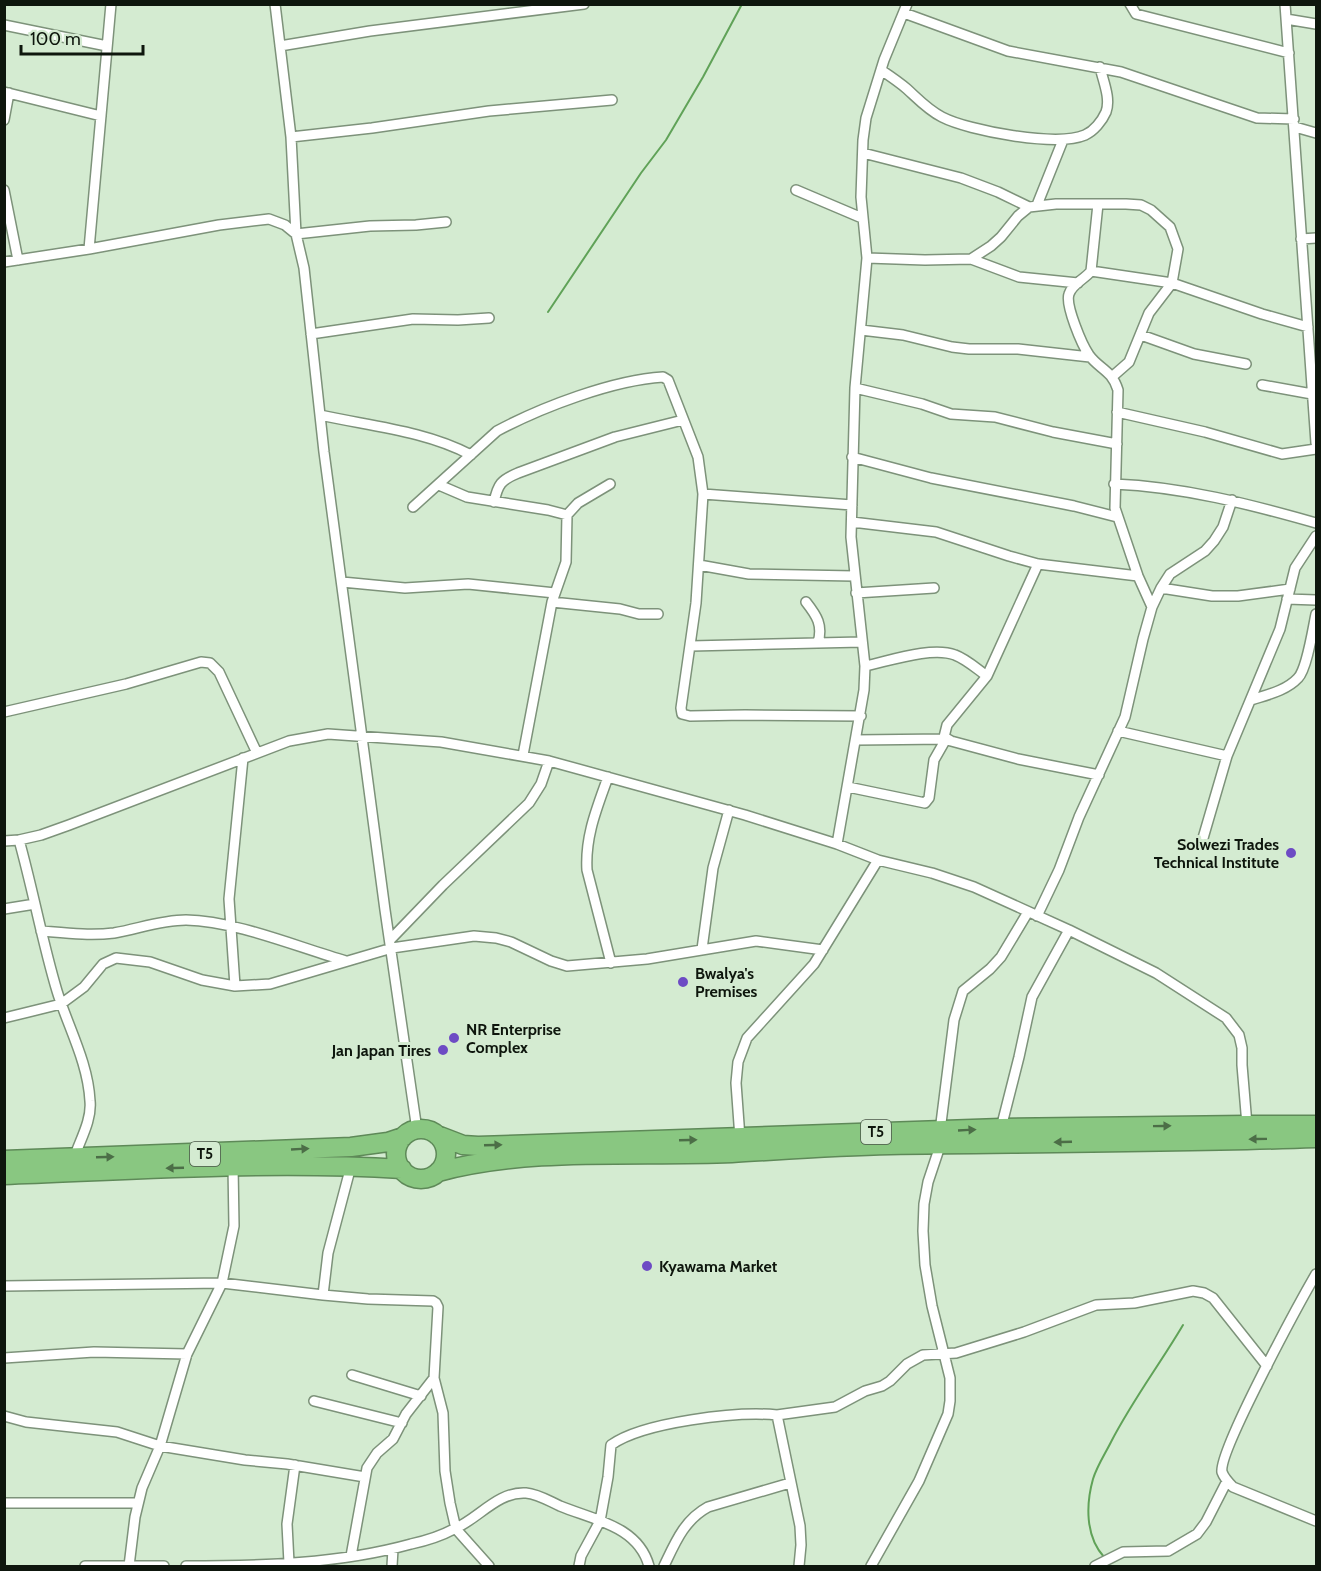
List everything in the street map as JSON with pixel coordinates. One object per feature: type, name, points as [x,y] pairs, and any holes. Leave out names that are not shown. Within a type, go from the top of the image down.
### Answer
[{"type":"highway","name":"T5","points":[[4,1175],[233,1166],[351,1166],[402,1170],[409,1176],[419,1179],[430,1178],[438,1172],[467,1164],[538,1157],[733,1153],[890,1145],[1001,1128],[1317,1125]]},
{"type":"highway","name":"T5","points":[[4,1160],[351,1147],[388,1142],[425,1130],[463,1145],[478,1146],[740,1138],[1317,1137]]},
{"type":"highway","points":[[402,1170],[396,1155],[398,1146],[410,1134]]},
{"type":"highway","points":[[437,1135],[446,1153],[444,1163],[438,1172]]},
{"type":"street","points":[[89,249],[111,4]]},
{"type":"street","points":[[275,4],[291,137],[296,234],[304,268],[320,415],[391,944],[410,1134]]},
{"type":"street","points":[[280,46],[370,31],[584,4]]},
{"type":"street","points":[[1130,4],[1136,14],[1289,53]]},
{"type":"street","points":[[1285,4],[1301,239],[1312,310],[1308,327],[1314,380],[1312,394],[1317,443]]},
{"type":"street","points":[[837,844],[861,716],[865,666],[854,576],[852,522],[855,388],[867,258],[861,197],[864,127],[881,69],[906,9],[1008,51],[1121,72],[1257,118],[1294,123],[1317,133]]},
{"type":"street","points":[[1286,19],[1317,24]]},
{"type":"street","points":[[4,24],[108,46]]},
{"type":"street","points":[[881,69],[930,110],[953,123],[984,131],[1063,140],[1084,136],[1092,131],[1105,114],[1107,96],[1100,67]]},
{"type":"street","points":[[4,120],[7,93],[101,116]]},
{"type":"street","points":[[291,137],[489,111],[612,100]]},
{"type":"street","points":[[867,258],[934,260],[971,259],[980,255],[1001,237],[1018,216],[1033,206],[1063,140]]},
{"type":"street","points":[[863,153],[961,178],[1033,206],[1098,204],[1142,206],[1161,217],[1170,227],[1178,249],[1172,283],[1149,313],[1129,362],[1113,376]]},
{"type":"street","points":[[4,190],[18,260]]},
{"type":"street","points":[[796,190],[862,218]]},
{"type":"street","points":[[1098,204],[1091,272],[1078,283],[1069,294],[1068,300],[1082,343],[1090,357],[1113,376],[1118,390],[1114,484],[1118,517],[1127,537],[1138,576],[1152,607]]},
{"type":"street","points":[[4,262],[269,219],[285,225],[296,234],[370,226],[446,222]]},
{"type":"street","points":[[1301,239],[1317,238]]},
{"type":"street","points":[[971,259],[1018,277],[1078,283]]},
{"type":"street","points":[[1091,272],[1172,283],[1308,327]]},
{"type":"street","points":[[311,334],[413,319],[474,320],[489,318]]},
{"type":"street","points":[[861,330],[903,335],[952,347],[1018,349],[1090,357]]},
{"type":"street","points":[[1141,335],[1194,354],[1246,364]]},
{"type":"street","points":[[413,507],[497,431],[537,411],[601,390],[644,379],[663,377],[668,380],[698,457],[703,494],[691,646],[681,708],[684,716],[861,716]]},
{"type":"street","points":[[1262,385],[1312,394]]},
{"type":"street","points":[[855,388],[922,404],[951,414],[995,417],[1053,432],[1117,444]]},
{"type":"street","points":[[1118,412],[1205,432],[1282,454],[1317,449]]},
{"type":"street","points":[[320,415],[431,439],[471,455]]},
{"type":"street","points":[[494,502],[503,480],[518,473],[615,437],[683,420]]},
{"type":"street","points":[[852,457],[931,478],[1118,517]]},
{"type":"street","points":[[523,755],[554,597],[566,562],[567,515],[578,503],[610,484]]},
{"type":"street","points":[[1114,484],[1169,488],[1232,500],[1317,523]]},
{"type":"street","points":[[439,485],[467,497],[567,515]]},
{"type":"street","points":[[703,494],[852,505]]},
{"type":"street","points":[[871,1566],[919,1481],[948,1414],[951,1390],[945,1355],[932,1306],[925,1265],[923,1231],[928,1182],[940,1138],[954,1020],[963,991],[1001,957],[1033,914],[1059,870],[1079,817],[1125,717],[1152,607],[1170,574],[1204,551],[1214,541],[1223,527],[1232,500]]},
{"type":"street","points":[[852,522],[936,531],[1038,564],[1138,576]]},
{"type":"street","points":[[1202,845],[1227,756],[1280,629],[1296,568],[1317,536]]},
{"type":"street","points":[[848,787],[925,803],[929,798],[934,760],[946,739],[944,733],[947,725],[987,676],[1038,564]]},
{"type":"street","points":[[699,565],[749,574],[854,576]]},
{"type":"street","points":[[342,582],[405,588],[468,584],[554,597],[639,614],[658,614]]},
{"type":"street","points":[[856,592],[934,588]]},
{"type":"street","points":[[1161,588],[1212,596],[1289,594],[1317,600]]},
{"type":"street","points":[[806,602],[819,625],[821,632],[818,643]]},
{"type":"street","points":[[1251,700],[1280,690],[1300,677],[1317,614]]},
{"type":"street","points":[[691,646],[862,642]]},
{"type":"street","points":[[865,666],[939,652],[962,658],[987,676]]},
{"type":"street","points":[[4,712],[126,684],[206,662],[213,665],[219,672],[257,753]]},
{"type":"street","points":[[1118,731],[1227,756]]},
{"type":"street","points":[[4,841],[19,840],[51,832],[243,758],[289,741],[307,737],[328,734],[441,742],[549,760],[729,810],[837,844],[878,860],[974,886],[1156,973],[1227,1018],[1239,1035],[1242,1048],[1247,1125]]},
{"type":"street","points":[[856,740],[946,739],[1018,759],[1099,775]]},
{"type":"street","points":[[235,986],[230,882],[243,758]]},
{"type":"street","points":[[391,944],[442,885],[528,803],[541,784],[549,760]]},
{"type":"street","points":[[608,777],[590,829],[586,857],[587,870],[611,963]]},
{"type":"street","points":[[702,949],[713,868],[729,810]]},
{"type":"street","points":[[19,840],[61,1004],[80,1053],[87,1080],[91,1104],[74,1158]]},
{"type":"street","points":[[740,1138],[736,1083],[738,1062],[747,1038],[804,977],[878,860]]},
{"type":"street","points":[[4,909],[35,904]]},
{"type":"street","points":[[41,931],[95,935],[127,931],[174,920],[198,921],[231,926],[346,961]]},
{"type":"street","points":[[1001,1128],[1020,1057],[1032,997],[1069,930]]},
{"type":"street","points":[[4,1018],[61,1004],[84,987],[103,964],[116,958],[150,962],[202,980],[235,986],[270,984],[346,961],[391,944],[484,936],[511,942],[560,965],[582,966],[647,960],[756,941],[823,950]]},
{"type":"street","points":[[129,1566],[138,1503],[160,1446],[187,1354],[222,1283],[234,1226],[233,1166]]},
{"type":"street","points":[[323,1295],[328,1253],[351,1166]]},
{"type":"street","points":[[1317,1274],[1267,1366],[1225,1455],[1222,1473],[1233,1487],[1317,1521]]},
{"type":"street","points":[[4,1286],[222,1283],[323,1295],[436,1303],[438,1307],[434,1378],[442,1413],[445,1470],[456,1529],[489,1566]]},
{"type":"street","points":[[579,1566],[581,1556],[600,1521],[608,1477],[610,1449],[614,1442],[649,1429],[679,1422],[749,1413],[777,1415],[835,1407],[865,1391],[882,1386],[923,1355],[956,1353],[1024,1332],[1095,1305],[1134,1303],[1199,1291],[1213,1298],[1267,1366]]},
{"type":"street","points":[[4,1358],[94,1352],[187,1354]]},
{"type":"street","points":[[352,1375],[421,1396]]},
{"type":"street","points":[[351,1556],[364,1477],[371,1460],[393,1439],[406,1414],[434,1378]]},
{"type":"street","points":[[314,1401],[402,1423]]},
{"type":"street","points":[[777,1415],[800,1526],[799,1566]]},
{"type":"street","points":[[4,1416],[26,1422],[117,1432],[160,1446],[364,1477]]},
{"type":"street","points":[[289,1563],[287,1524],[296,1465]]},
{"type":"street","points":[[1095,1566],[1123,1552],[1168,1551],[1197,1534],[1206,1522],[1227,1481]]},
{"type":"street","points":[[663,1566],[681,1532],[699,1512],[721,1502],[790,1484]]},
{"type":"street","points":[[186,1566],[289,1563],[393,1549],[456,1529],[481,1510],[514,1494],[520,1494],[542,1497],[619,1529],[636,1541],[646,1554],[649,1566]]},
{"type":"street","points":[[4,1503],[138,1503]]},
{"type":"street","points":[[392,1566],[393,1549]]},
{"type":"street","points":[[85,1566],[164,1566]]},
{"type":"waterway","points":[[548,312],[641,173],[666,140],[742,4]]},
{"type":"waterway","points":[[1104,1557],[1090,1530],[1088,1509],[1093,1479],[1128,1412],[1183,1325]]},
{"type":"place","name":"Solwezi Trades Technical Institute","points":[[1291,853]]},
{"type":"place","name":"Bwalya's Premises","points":[[683,982]]},
{"type":"place","name":"NR Enterprise Complex","points":[[454,1038]]},
{"type":"place","name":"Jan Japan Tires","points":[[443,1050]]},
{"type":"place","name":"Kyawama Market","points":[[647,1266]]}]
